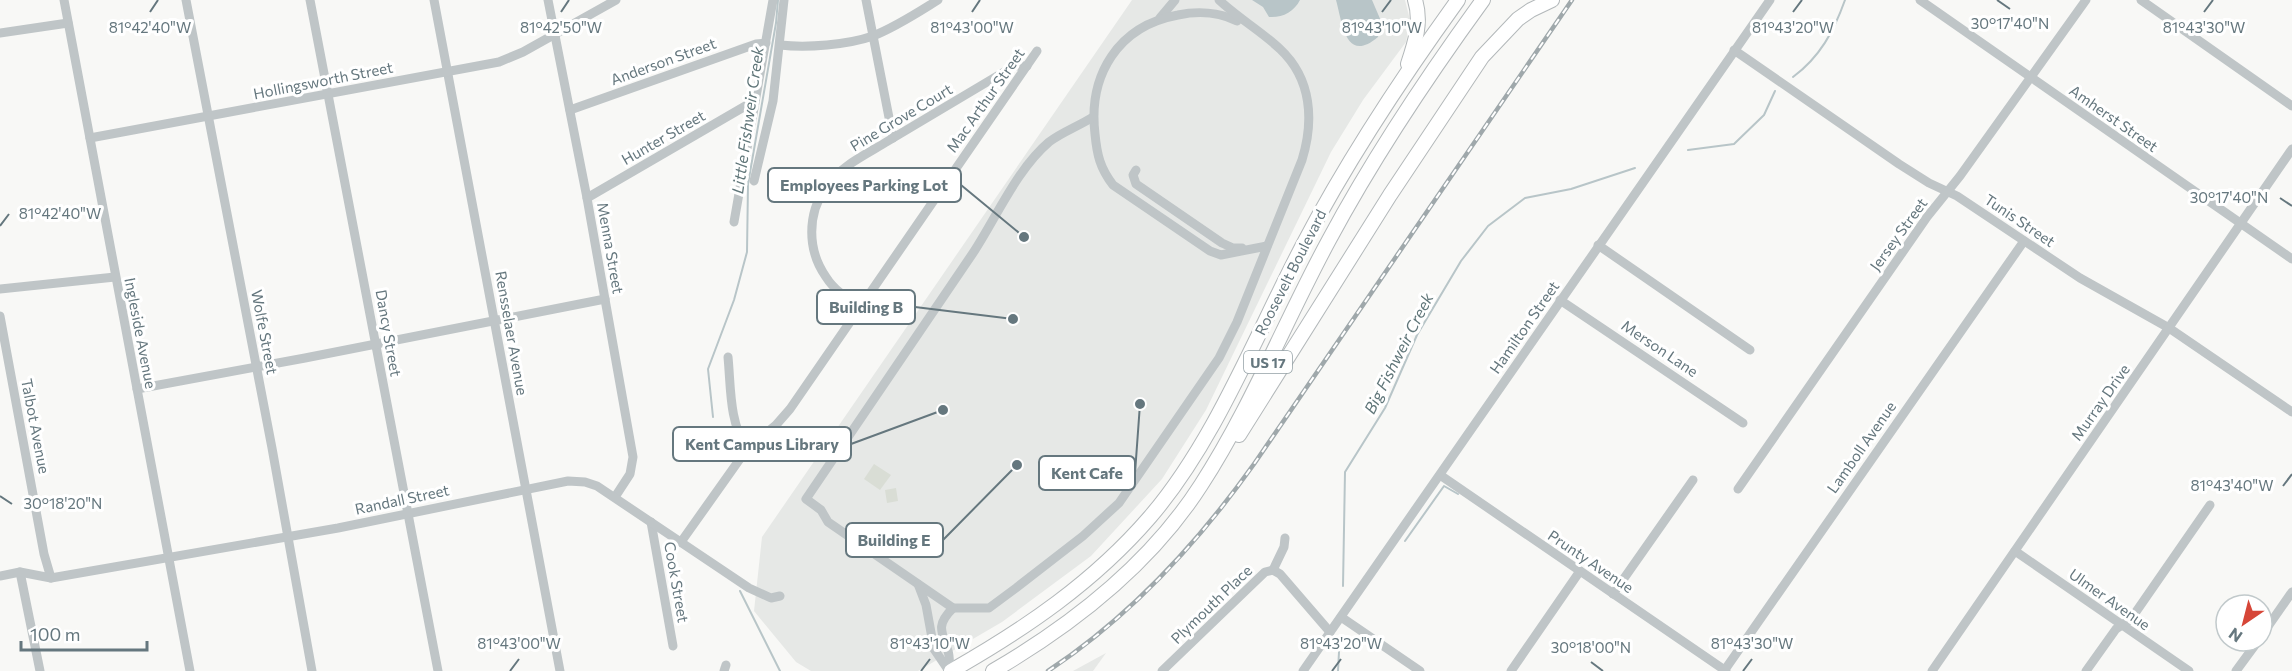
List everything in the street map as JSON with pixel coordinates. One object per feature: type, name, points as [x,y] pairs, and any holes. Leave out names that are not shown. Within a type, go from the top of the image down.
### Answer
[{"type":"highway","points":[[1404,77],[1418,26],[1418,10],[1415,0]]},
{"type":"highway","name":"Roosevelt Boulevard","points":[[950,671],[1033,622],[1078,587],[1135,534],[1165,498],[1183,474],[1210,429],[1322,209],[1361,142],[1458,0]]},
{"type":"highway","name":"Roosevelt Boulevard","points":[[993,671],[1050,635],[1111,586],[1167,529],[1200,486],[1236,424],[1328,242],[1357,190],[1402,116],[1483,0]]},
{"type":"highway","points":[[1200,486],[1251,417],[1390,195],[1482,57],[1518,19],[1552,0]]},
{"type":"street","name":"Ingleside Avenue","points":[[64,0],[190,671]]},
{"type":"street","name":"Wolfe Street","points":[[186,0],[312,671]]},
{"type":"street","name":"Dancy Street","points":[[310,0],[438,671]]},
{"type":"street","name":"Rensselaer Avenue","points":[[434,0],[560,671]]},
{"type":"street","name":"Menna Street","points":[[548,0],[587,198],[633,457],[630,474],[615,497]]},
{"type":"street","name":"Hollingsworth Street","points":[[90,138],[448,72],[512,58],[616,0]]},
{"type":"street","points":[[734,222],[773,0]]},
{"type":"street","points":[[754,181],[773,101],[784,0]]},
{"type":"street","points":[[866,0],[893,138]]},
{"type":"street","points":[[780,45],[799,47],[860,40],[891,28],[938,0]]},
{"type":"street","points":[[1175,0],[1160,18],[1130,36],[1110,58],[1100,79],[1093,117],[1098,159],[1103,172],[1113,185],[1210,251],[1221,255],[1266,246]]},
{"type":"street","points":[[1093,117],[1056,138],[1032,160],[1005,199],[996,218],[973,253],[806,499],[822,510],[828,522],[953,608],[989,608],[1077,541],[1119,503],[1220,358],[1238,322],[1266,246],[1302,160],[1310,118],[1305,90],[1292,64],[1280,50],[1219,0]]},
{"type":"street","name":"Hamilton Street","points":[[1303,671],[1770,0]]},
{"type":"street","name":"Amherst Street","points":[[1920,0],[2292,259]]},
{"type":"street","name":"Jersey Street","points":[[1738,489],[1927,217],[2086,0]]},
{"type":"street","points":[[2141,0],[2292,106]]},
{"type":"street","points":[[1160,18],[1188,13],[1221,15],[1251,28]]},
{"type":"street","points":[[0,33],[68,23]]},
{"type":"street","name":"Anderson Street","points":[[570,110],[756,44],[766,43]]},
{"type":"street","name":"Tunis Street","points":[[1734,50],[1899,164],[1957,196],[2079,278],[2169,328],[2292,412]]},
{"type":"street","name":"Mac Arthur Street","points":[[681,542],[747,449],[790,409],[1037,51]]},
{"type":"street","name":"Pine Grove Court","points":[[860,307],[835,288],[825,277],[813,246],[811,231],[813,214],[826,186],[837,174],[893,138],[1014,66],[1027,66]]},
{"type":"street","name":"Hunter Street","points":[[587,198],[754,100]]},
{"type":"street","name":"Murray Drive","points":[[1932,671],[2292,149]]},
{"type":"street","points":[[1136,170],[1133,175],[1136,184],[1222,243],[1233,248],[1251,249]]},
{"type":"street","name":"Lamboll Avenue","points":[[1725,671],[2024,241]]},
{"type":"street","points":[[1598,245],[1750,350]]},
{"type":"street","points":[[0,289],[115,277]]},
{"type":"street","points":[[137,389],[604,299]]},
{"type":"street","name":"Merson Lane","points":[[1560,300],[1743,423]]},
{"type":"street","name":"Talbot Avenue","points":[[0,316],[44,554],[51,578]]},
{"type":"street","points":[[728,357],[735,422],[739,437],[747,449]]},
{"type":"street","name":"Prunty Avenue","points":[[1440,475],[1725,671]]},
{"type":"street","points":[[1613,594],[1694,480]]},
{"type":"street","name":"Randall Street","points":[[0,576],[20,572],[51,578],[288,536],[568,481],[585,482],[615,497],[748,588],[771,598],[780,596]]},
{"type":"street","points":[[2086,671],[2116,629],[2131,618],[2210,505]]},
{"type":"street","name":"Cook Street","points":[[651,522],[673,646]]},
{"type":"street","points":[[1273,570],[1284,547],[1285,538]]},
{"type":"street","name":"Ulmer Avenue","points":[[2015,551],[2189,671]]},
{"type":"street","name":"Plymouth Place","points":[[1162,671],[1210,627],[1257,578],[1273,570],[1280,574],[1330,632]]},
{"type":"street","points":[[1511,671],[1580,571]]},
{"type":"street","points":[[20,572],[40,671]]},
{"type":"street","points":[[918,584],[926,604],[934,649],[950,671]]},
{"type":"street","points":[[2274,618],[2292,592]]},
{"type":"street","points":[[950,671],[948,653],[940,630],[946,615],[953,608]]},
{"type":"street","points":[[1341,617],[1420,671]]},
{"type":"street","points":[[2236,671],[2249,653]]},
{"type":"shaded area","points":[[1132,0],[1405,0],[1410,20],[1406,42],[1363,100],[1331,152],[1206,410],[1162,479],[1091,556],[1002,622],[918,671],[811,671],[796,662],[754,611],[762,537]]},
{"type":"shaded area","points":[[1252,0],[1300,0],[1291,11],[1269,17],[1263,7]]},
{"type":"shaded area","points":[[1336,0],[1372,0],[1381,21],[1378,37],[1367,44],[1358,46],[1352,43],[1343,28]]},
{"type":"shaded area","points":[[874,464],[891,475],[880,490],[864,479]]},
{"type":"shaded area","points":[[896,488],[898,501],[887,503],[885,490]]},
{"type":"shaded area","points":[[1106,653],[1093,671],[1073,671]]},
{"type":"waterway","name":"Little Fishweir Creek","points":[[713,417],[708,369],[734,300],[747,252],[748,184],[778,0]]},
{"type":"waterway","name":"Big Fishweir Creek","points":[[1793,77],[1811,61],[1825,43],[1845,0]]},
{"type":"waterway","name":"Big Fishweir Creek","points":[[1688,150],[1734,144],[1764,115],[1775,91]]},
{"type":"waterway","name":"Big Fishweir Creek","points":[[1343,586],[1345,472],[1385,408],[1417,335],[1461,261],[1488,226],[1525,198],[1571,189],[1635,168]]},
{"type":"waterway","points":[[1405,541],[1444,486],[1458,494]]},
{"type":"waterway","points":[[740,591],[780,671]]},
{"type":"waterway","name":"Big Fishweir Creek","points":[[1338,671],[1339,652]]},
{"type":"railway","points":[[1048,671],[1107,627],[1161,577],[1232,494],[1572,0]]},
{"type":"place","name":"Employees Parking Lot","points":[[1024,237]]},
{"type":"place","name":"Building B","points":[[1013,319]]},
{"type":"place","name":"Kent Cafe","points":[[1140,404]]},
{"type":"place","name":"Kent Campus Library","points":[[943,410]]},
{"type":"place","name":"Building E","points":[[1017,465]]}]
